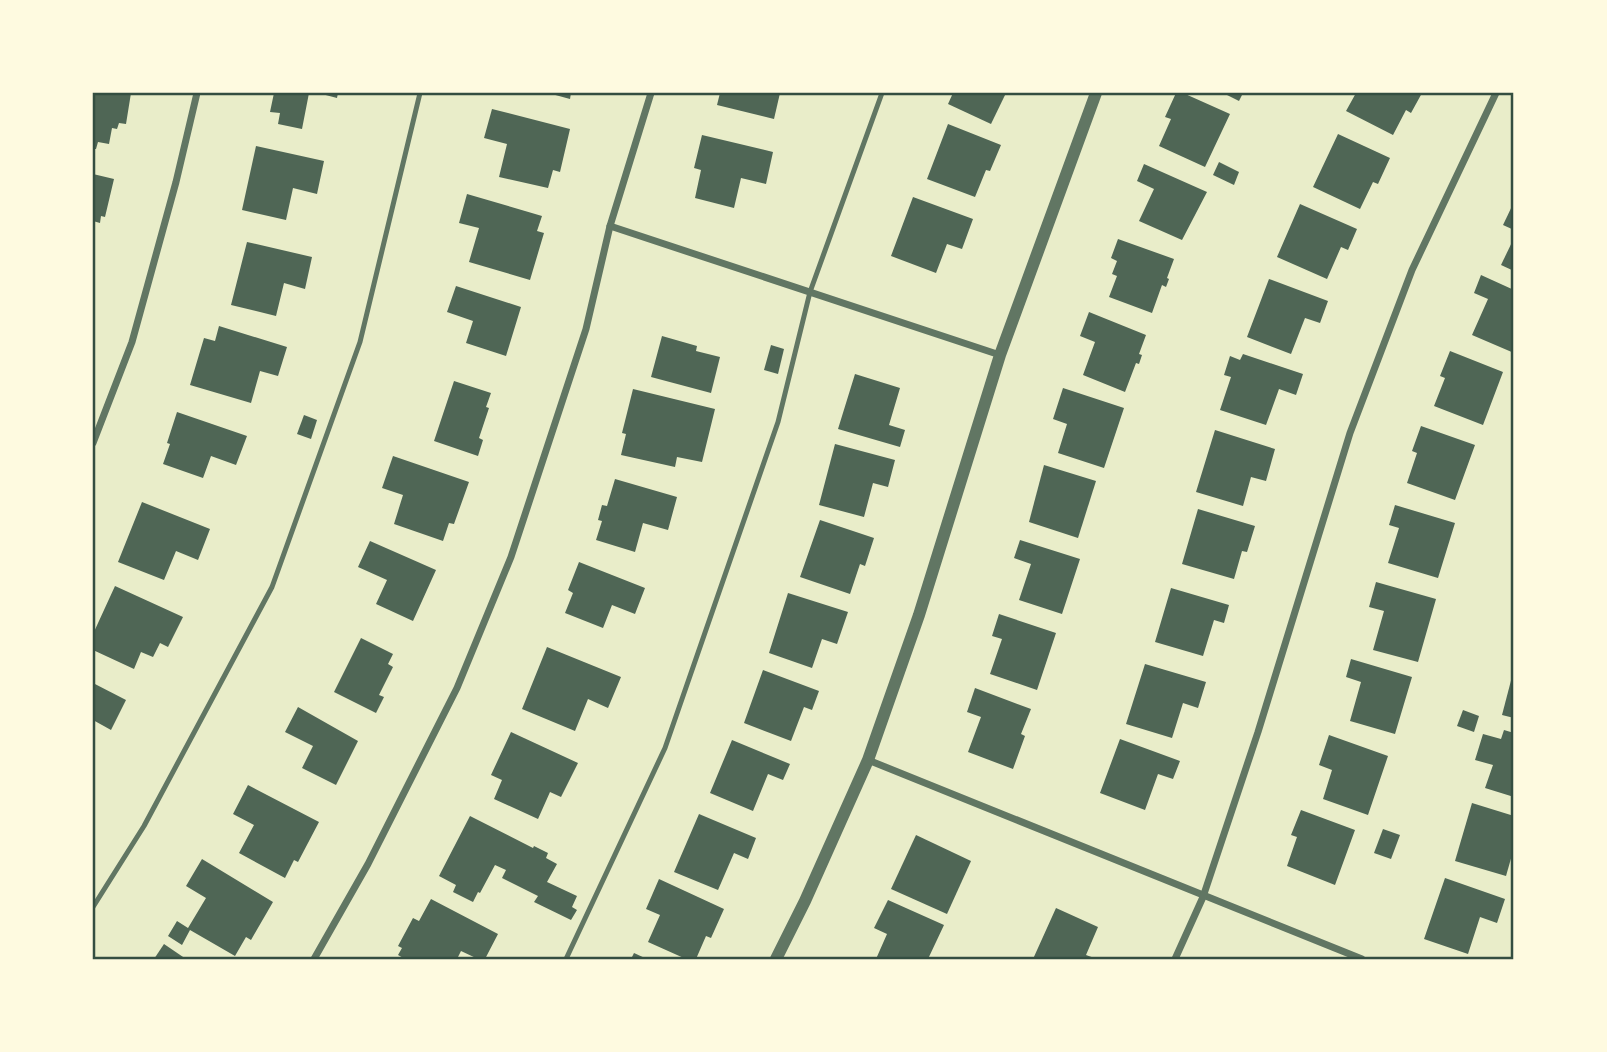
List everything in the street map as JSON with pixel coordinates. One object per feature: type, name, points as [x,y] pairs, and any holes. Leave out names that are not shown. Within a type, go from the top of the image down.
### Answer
[{"type":"street","points":[[93,443],[132,342],[176,182],[197,93]]},
{"type":"street","points":[[314,959],[368,864],[457,688],[511,557],[586,329],[610,226],[651,93]]},
{"type":"street","points":[[776,959],[868,760],[919,615],[1000,355],[1097,93]]},
{"type":"street","points":[[1175,959],[1203,897],[1258,732],[1350,433],[1412,270],[1496,93]]},
{"type":"street","points":[[610,226],[1000,355]]},
{"type":"street","points":[[868,760],[1362,959]]},
{"type":"lane","points":[[93,908],[144,825],[272,587],[360,342],[421,93]]},
{"type":"lane","points":[[566,959],[665,748],[778,422],[810,292],[882,93]]},
{"type":"building","points":[[93,93],[131,93],[126,124],[119,123],[117,129],[112,128],[109,144],[98,142],[96,149],[93,149]]},
{"type":"building","points":[[274,93],[309,93],[302,129],[278,124],[280,113],[270,112]]},
{"type":"building","points":[[318,93],[338,93],[337,98]]},
{"type":"building","points":[[548,93],[571,93],[570,99]]},
{"type":"building","points":[[720,93],[780,93],[774,119],[717,105]]},
{"type":"building","points":[[953,93],[1006,93],[991,124],[948,104]]},
{"type":"building","points":[[1176,93],[1183,93],[1230,114],[1205,167],[1159,146],[1171,119],[1165,117]]},
{"type":"building","points":[[1223,93],[1243,93],[1239,101]]},
{"type":"building","points":[[1356,93],[1422,93],[1411,113],[1406,110],[1393,135],[1346,111]]},
{"type":"building","points":[[492,109],[570,129],[560,172],[553,170],[548,188],[499,177],[507,144],[484,138]]},
{"type":"building","points":[[948,124],[1001,145],[990,171],[986,170],[975,197],[927,179]]},
{"type":"building","points":[[1338,134],[1390,158],[1378,184],[1373,182],[1360,209],[1313,187]]},
{"type":"building","points":[[702,135],[773,152],[766,184],[741,178],[734,208],[695,198],[701,170],[694,168]]},
{"type":"building","points":[[256,146],[324,161],[317,194],[293,188],[286,220],[242,210]]},
{"type":"building","points":[[1219,162],[1239,172],[1234,185],[1213,175]]},
{"type":"building","points":[[1144,164],[1207,192],[1182,240],[1139,221],[1154,189],[1137,181]]},
{"type":"building","points":[[93,174],[114,179],[105,217],[101,216],[100,223],[93,221]]},
{"type":"building","points":[[467,194],[542,216],[537,231],[544,233],[530,280],[469,262],[479,228],[459,223]]},
{"type":"building","points":[[913,197],[973,219],[962,249],[947,244],[936,273],[891,256]]},
{"type":"building","points":[[1514,202],[1514,230],[1503,225]]},
{"type":"building","points":[[1300,204],[1357,229],[1348,250],[1341,247],[1327,279],[1277,257]]},
{"type":"building","points":[[1514,238],[1514,271],[1501,265]]},
{"type":"building","points":[[1118,239],[1174,259],[1166,287],[1162,285],[1152,313],[1109,297],[1117,276],[1112,274],[1117,261],[1111,258]]},
{"type":"building","points":[[247,242],[312,257],[305,289],[284,283],[276,316],[231,305]]},
{"type":"building","points":[[1481,275],[1514,290],[1514,353],[1472,335],[1488,299],[1474,293]]},
{"type":"building","points":[[1269,279],[1328,301],[1320,323],[1305,318],[1291,354],[1247,337]]},
{"type":"building","points":[[456,286],[521,307],[506,356],[466,343],[473,321],[447,312]]},
{"type":"building","points":[[1089,312],[1146,335],[1139,354],[1142,355],[1139,364],[1136,363],[1125,392],[1083,375],[1095,342],[1080,336]]},
{"type":"building","points":[[219,326],[287,347],[278,376],[260,371],[251,403],[190,385],[204,338],[215,341]]},
{"type":"building","points":[[662,336],[697,346],[696,351],[720,357],[711,393],[651,377]]},
{"type":"building","points":[[771,345],[784,349],[778,374],[764,370]]},
{"type":"building","points":[[1450,351],[1503,372],[1483,425],[1434,406],[1445,378],[1440,376]]},
{"type":"building","points":[[1243,354],[1303,374],[1296,395],[1279,389],[1266,425],[1220,410],[1231,377],[1224,375],[1230,356],[1240,360]]},
{"type":"building","points":[[855,374],[900,388],[889,425],[905,430],[900,447],[838,429]]},
{"type":"building","points":[[454,381],[491,393],[479,438],[483,440],[478,456],[434,441]]},
{"type":"building","points":[[1063,388],[1124,408],[1104,468],[1058,453],[1067,424],[1053,419]]},
{"type":"building","points":[[633,389],[715,409],[702,462],[677,457],[675,467],[621,455],[626,434],[622,433]]},
{"type":"building","points":[[177,412],[247,436],[236,465],[211,456],[203,478],[163,464]]},
{"type":"building","points":[[304,415],[317,420],[311,439],[297,434]]},
{"type":"building","points":[[1421,426],[1475,445],[1455,500],[1407,483],[1417,453],[1412,451]]},
{"type":"building","points":[[1215,430],[1275,449],[1266,481],[1251,477],[1243,506],[1196,492]]},
{"type":"building","points":[[835,444],[895,460],[888,487],[873,483],[864,517],[819,505]]},
{"type":"building","points":[[393,456],[469,482],[454,524],[449,523],[443,541],[394,524],[403,495],[382,488]]},
{"type":"building","points":[[1044,465],[1096,481],[1078,538],[1029,522]]},
{"type":"building","points":[[615,479],[677,497],[668,530],[643,523],[635,552],[596,540],[602,521],[598,520],[602,505],[607,506]]},
{"type":"building","points":[[142,502],[210,529],[198,560],[176,551],[164,580],[118,562]]},
{"type":"building","points":[[1395,505],[1455,523],[1438,578],[1388,563],[1399,528],[1389,525]]},
{"type":"building","points":[[1198,509],[1255,526],[1247,552],[1242,551],[1234,579],[1182,564]]},
{"type":"building","points":[[820,520],[874,538],[865,566],[860,564],[850,594],[800,577]]},
{"type":"building","points":[[1020,540],[1080,559],[1062,614],[1019,600],[1031,564],[1014,558]]},
{"type":"building","points":[[370,541],[436,570],[413,621],[376,604],[387,580],[358,567]]},
{"type":"building","points":[[579,562],[645,588],[635,614],[612,605],[603,628],[565,613],[573,593],[568,590]]},
{"type":"building","points":[[1376,582],[1436,599],[1418,662],[1373,650],[1384,611],[1369,607]]},
{"type":"building","points":[[115,586],[183,617],[168,647],[160,643],[153,657],[141,652],[134,669],[93,650],[93,634]]},
{"type":"building","points":[[1171,588],[1229,605],[1224,623],[1214,620],[1203,656],[1155,642]]},
{"type":"building","points":[[788,593],[848,612],[837,644],[822,639],[812,668],[769,653]]},
{"type":"building","points":[[999,614],[1056,633],[1037,690],[990,674],[1002,639],[992,636]]},
{"type":"building","points":[[361,638],[393,654],[388,664],[393,667],[379,695],[384,697],[376,713],[334,692]]},
{"type":"building","points":[[547,647],[621,677],[608,708],[588,699],[575,731],[522,709]]},
{"type":"building","points":[[1351,659],[1412,677],[1395,734],[1350,721],[1361,682],[1346,677]]},
{"type":"building","points":[[1145,664],[1206,682],[1198,708],[1183,703],[1172,738],[1126,724]]},
{"type":"building","points":[[1514,669],[1514,718],[1502,715]]},
{"type":"building","points":[[763,670],[819,691],[812,710],[804,707],[791,741],[744,723]]},
{"type":"building","points":[[93,683],[126,700],[111,730],[93,720]]},
{"type":"building","points":[[975,688],[1031,709],[1021,734],[1025,736],[1013,769],[968,752],[981,717],[967,712]]},
{"type":"building","points":[[298,707],[358,741],[336,785],[302,768],[313,746],[285,732]]},
{"type":"building","points":[[1463,710],[1479,716],[1474,732],[1457,726]]},
{"type":"building","points":[[1504,730],[1514,733],[1514,797],[1485,788],[1493,765],[1475,760],[1483,734],[1501,739]]},
{"type":"building","points":[[511,732],[578,763],[561,797],[550,792],[538,819],[494,799],[502,780],[491,775]]},
{"type":"building","points":[[1329,735],[1388,756],[1368,815],[1323,799],[1332,770],[1319,765]]},
{"type":"building","points":[[1120,739],[1180,761],[1173,779],[1158,774],[1145,810],[1100,793]]},
{"type":"building","points":[[732,740],[790,764],[783,780],[768,774],[753,811],[710,793]]},
{"type":"building","points":[[248,785],[319,822],[298,862],[294,860],[285,878],[239,853],[254,825],[233,814]]},
{"type":"building","points":[[1472,803],[1514,816],[1514,848],[1506,876],[1455,861]]},
{"type":"building","points":[[1301,810],[1355,830],[1335,885],[1287,866],[1297,837],[1291,835]]},
{"type":"building","points":[[699,814],[756,838],[748,859],[734,853],[718,890],[674,872]]},
{"type":"building","points":[[470,816],[548,853],[546,858],[557,864],[547,882],[577,896],[572,907],[577,910],[571,920],[534,902],[538,896],[502,878],[506,870],[495,865],[473,902],[453,892],[456,885],[439,876]]},
{"type":"building","points":[[1383,829],[1400,835],[1391,859],[1374,853]]},
{"type":"building","points":[[916,835],[971,861],[947,914],[891,889]]},
{"type":"building","points":[[202,859],[273,902],[251,940],[246,937],[235,956],[190,930],[182,945],[168,936],[177,921],[188,928],[206,898],[186,886]]},
{"type":"building","points":[[1445,878],[1505,899],[1497,923],[1480,917],[1468,954],[1424,939]]},
{"type":"building","points":[[659,879],[724,909],[711,938],[706,936],[696,959],[686,959],[648,942],[660,915],[646,909]]},
{"type":"building","points":[[431,899],[498,934],[485,959],[478,959],[461,951],[457,959],[405,959],[398,955],[402,948],[398,946],[413,918],[419,921]]},
{"type":"building","points":[[888,900],[944,925],[928,959],[876,959],[887,934],[874,928]]},
{"type":"building","points":[[1056,908],[1098,927],[1086,955],[1097,959],[1033,959]]},
{"type":"building","points":[[164,944],[186,959],[154,959]]},
{"type":"building","points":[[634,953],[647,959],[631,959]]}]
